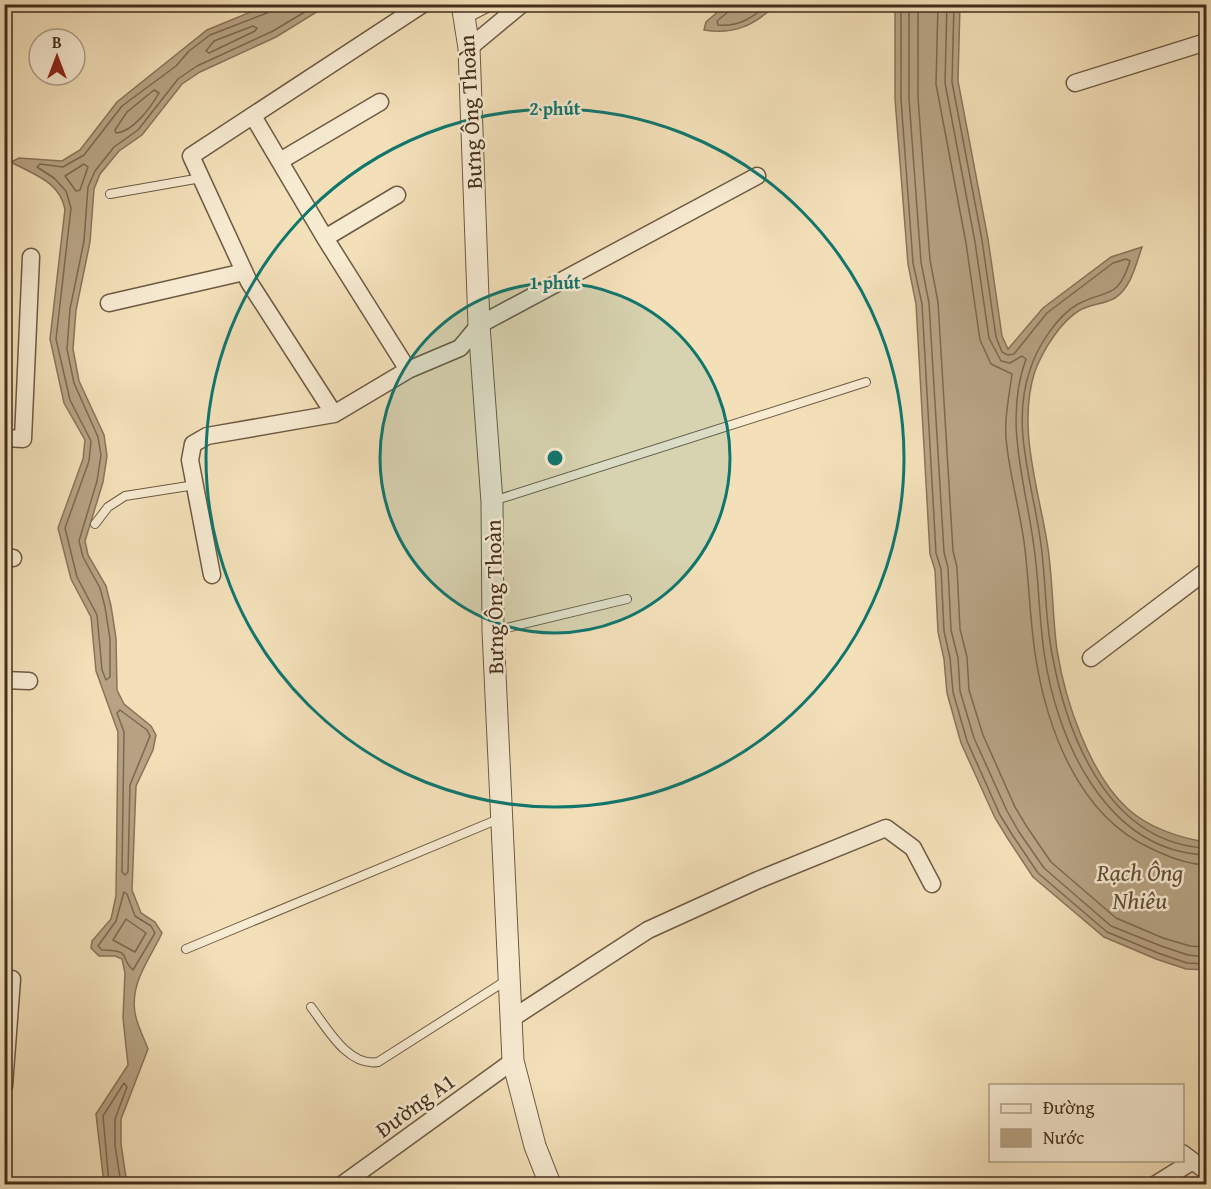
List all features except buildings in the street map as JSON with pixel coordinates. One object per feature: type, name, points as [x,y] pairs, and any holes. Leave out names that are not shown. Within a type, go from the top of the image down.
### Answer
[{"type":"street","points":[[334,414],[244,272],[191,156],[423,4]]},
{"type":"street","points":[[469,48],[522,4]]},
{"type":"street","name":"Bưng Ông Thoàn","points":[[464,12],[469,48],[479,325],[492,502],[493,631],[513,1061],[535,1146],[550,1185]]},
{"type":"street","points":[[1074,83],[1206,42]]},
{"type":"street","points":[[280,161],[380,102]]},
{"type":"street","points":[[253,116],[325,238],[408,370]]},
{"type":"street","points":[[212,575],[190,460],[193,444],[207,436],[334,414],[408,370],[460,348],[479,325],[757,176]]},
{"type":"street","points":[[325,238],[397,195]]},
{"type":"street","points":[[4,438],[23,439],[31,257]]},
{"type":"street","points":[[109,303],[244,272]]},
{"type":"street","points":[[1090,658],[1206,571]]},
{"type":"street","points":[[4,680],[29,681]]},
{"type":"street","points":[[511,1019],[648,930],[758,880],[886,828],[913,848],[932,884]]},
{"type":"street","points":[[4,1086],[12,979]]},
{"type":"street","name":"Đường A1","points":[[343,1185],[513,1061]]},
{"type":"street","points":[[1156,1185],[1194,1161]]},
{"type":"lane","points":[[464,12],[495,4]]},
{"type":"lane","points":[[110,194],[201,178]]},
{"type":"lane","points":[[492,502],[867,382]]},
{"type":"lane","points":[[95,524],[108,507],[125,496],[195,485]]},
{"type":"lane","points":[[493,631],[627,599]]},
{"type":"lane","points":[[186,950],[502,818]]},
{"type":"lane","points":[[311,1007],[333,1037],[357,1061],[368,1064],[378,1062],[508,979]]},
{"type":"water","points":[[270,4],[328,5],[276,37],[200,72],[182,84],[142,135],[119,151],[100,174],[94,189],[90,242],[76,310],[73,349],[79,381],[104,435],[107,456],[103,482],[85,541],[88,555],[106,586],[111,606],[116,638],[117,690],[124,704],[151,726],[156,735],[153,750],[136,786],[132,890],[141,913],[155,922],[162,933],[142,971],[135,991],[136,1018],[148,1049],[121,1119],[121,1144],[127,1184],[104,1184],[96,1114],[128,1065],[123,1018],[125,973],[122,959],[115,956],[99,956],[91,948],[92,941],[111,919],[116,896],[118,732],[96,671],[91,617],[71,579],[58,528],[83,459],[85,440],[64,403],[50,339],[65,209],[62,199],[51,185],[11,162],[19,158],[62,161],[80,150],[117,102],[207,30]]},
{"type":"water","points":[[726,5],[776,5],[752,23],[735,30],[704,30],[706,22]]},
{"type":"water","name":"Rạch Ông Nhiêu","points":[[895,5],[960,5],[958,81],[988,239],[1002,336],[1008,349],[1043,308],[1111,257],[1142,247],[1132,275],[1121,294],[1111,300],[1080,310],[1066,321],[1048,345],[1035,371],[1030,392],[1029,435],[1049,555],[1057,650],[1073,713],[1081,735],[1102,776],[1128,809],[1145,822],[1165,831],[1206,842],[1206,970],[1186,969],[1104,937],[1033,877],[995,818],[961,743],[947,693],[944,659],[938,632],[935,570],[930,554],[916,304],[908,264],[895,99]]}]
